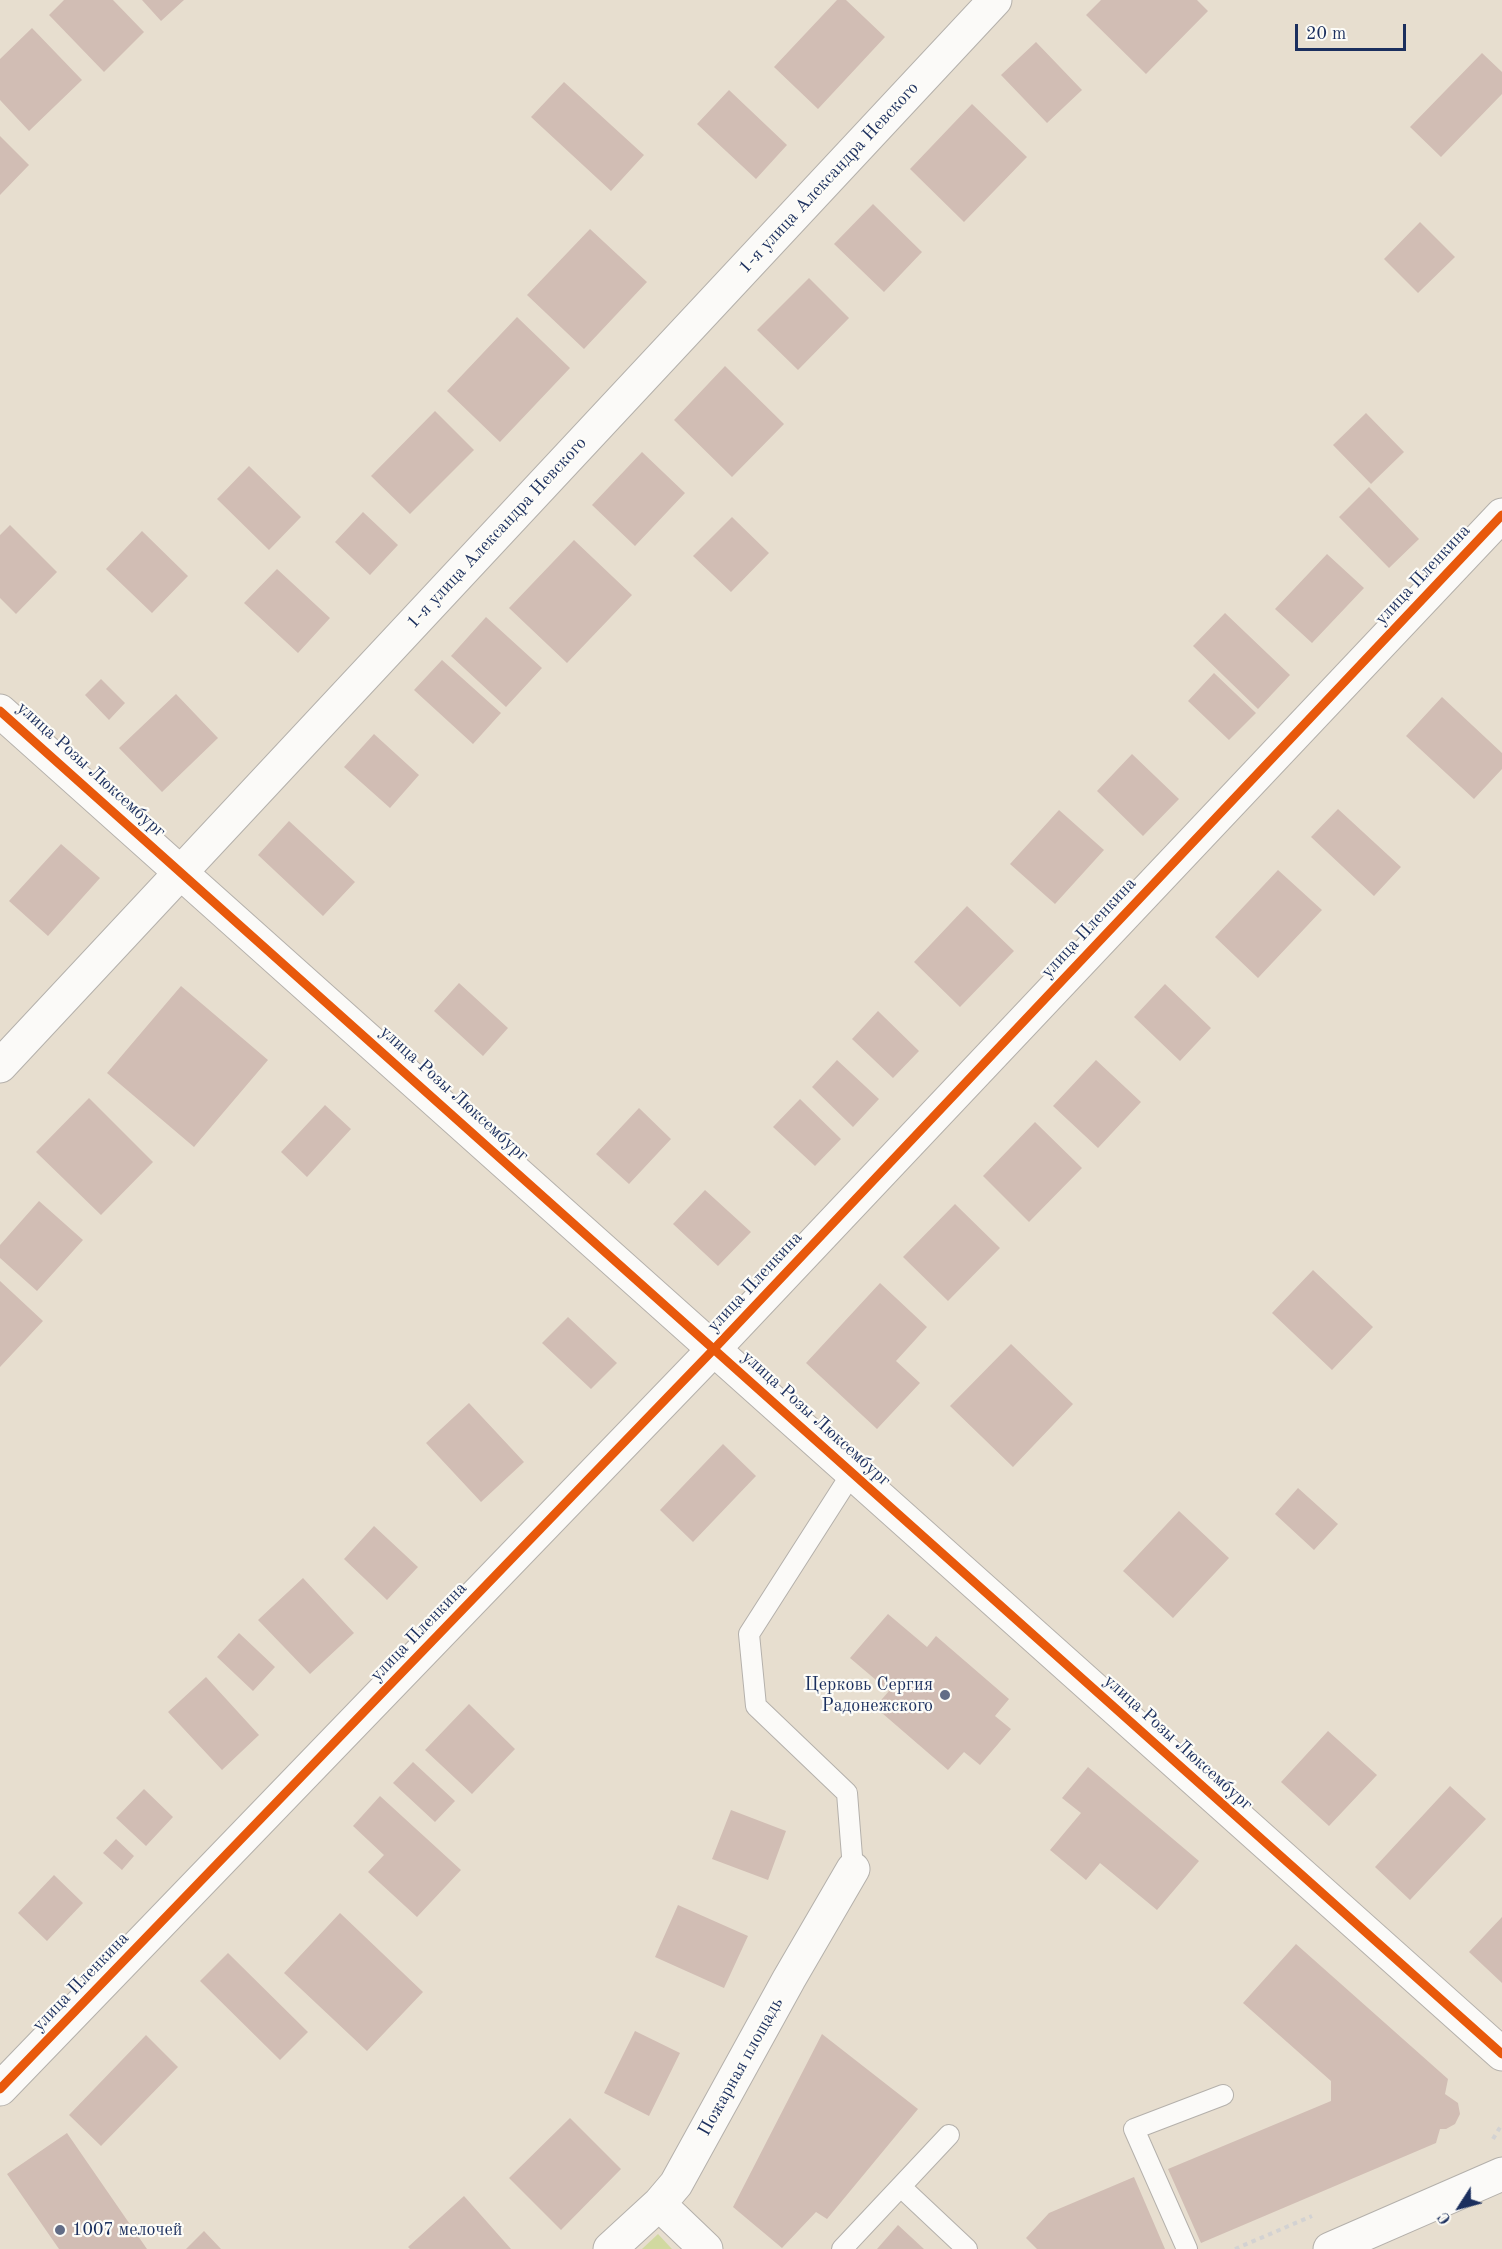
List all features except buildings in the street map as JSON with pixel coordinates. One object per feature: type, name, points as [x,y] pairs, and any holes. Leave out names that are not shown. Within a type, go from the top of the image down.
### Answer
[{"type":"street","name":"1-я улица Александра Невского","points":[[0,1066],[995,0]]},
{"type":"street","name":"улица Пленкина","points":[[0,2090],[714,1349],[1502,515]]},
{"type":"street","name":"улица Розы Люксембург","points":[[0,711],[1502,2054]]},
{"type":"street","name":"Пожарная площадь","points":[[610,2249],[659,2204],[676,2184],[789,1978],[853,1869]]},
{"type":"street","points":[[1330,2249],[1502,2174]]},
{"type":"street","points":[[659,2204],[706,2249]]},
{"type":"lane","points":[[852,1473],[749,1634],[756,1706],[847,1793],[853,1869]]},
{"type":"lane","points":[[1187,2249],[1134,2129],[1223,2095]]},
{"type":"lane","points":[[842,2249],[949,2134]]},
{"type":"lane","points":[[901,2187],[967,2249]]},
{"type":"green space","points":[[658,2234],[672,2249],[642,2249]]},
{"type":"cycle path","points":[[0,2089],[714,1349],[1502,515]]},
{"type":"cycle path","points":[[0,711],[1502,2054]]},
{"type":"place","name":"Церковь Сергия Радонежского","points":[[945,1695]]},
{"type":"place","name":"1007 мелочей","points":[[60,2230]]}]
